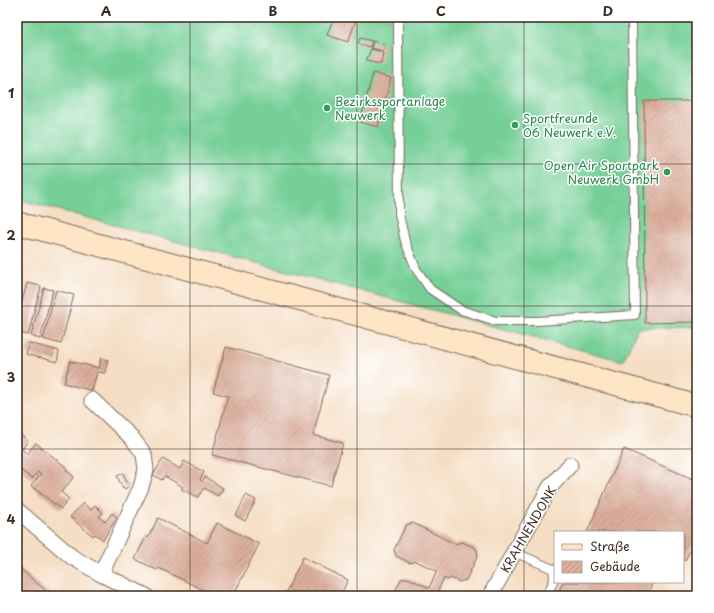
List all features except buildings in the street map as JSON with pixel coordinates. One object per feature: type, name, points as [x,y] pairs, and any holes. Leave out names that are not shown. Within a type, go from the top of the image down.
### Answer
[{"type":"main road","points":[[17,223],[697,406]]},
{"type":"street","points":[[92,400],[132,438],[144,454],[146,470],[141,487],[101,574]]},
{"type":"street","name":"KRAHNENDONK","points":[[490,596],[550,487],[570,465]]},
{"type":"street","points":[[17,510],[72,557],[101,574],[146,596]]},
{"type":"lane","points":[[398,17],[399,214],[405,241],[416,269],[430,289],[461,310],[496,321],[537,321],[635,315],[632,17]]},
{"type":"lane","points":[[514,552],[553,569],[554,579],[547,596]]},
{"type":"green space","name":"Bezirkssportanlage Neuwerk","points":[[17,17],[697,17],[697,327],[638,328],[623,361],[17,199]]},
{"type":"place","name":"Bezirkssportanlage Neuwerk","points":[[327,108]]},
{"type":"place","name":"Sportfreunde 06 Neuwerk e.V.","points":[[515,125]]},
{"type":"place","name":"Open Air Sportpark Neuwerk GmbH","points":[[667,172]]}]
